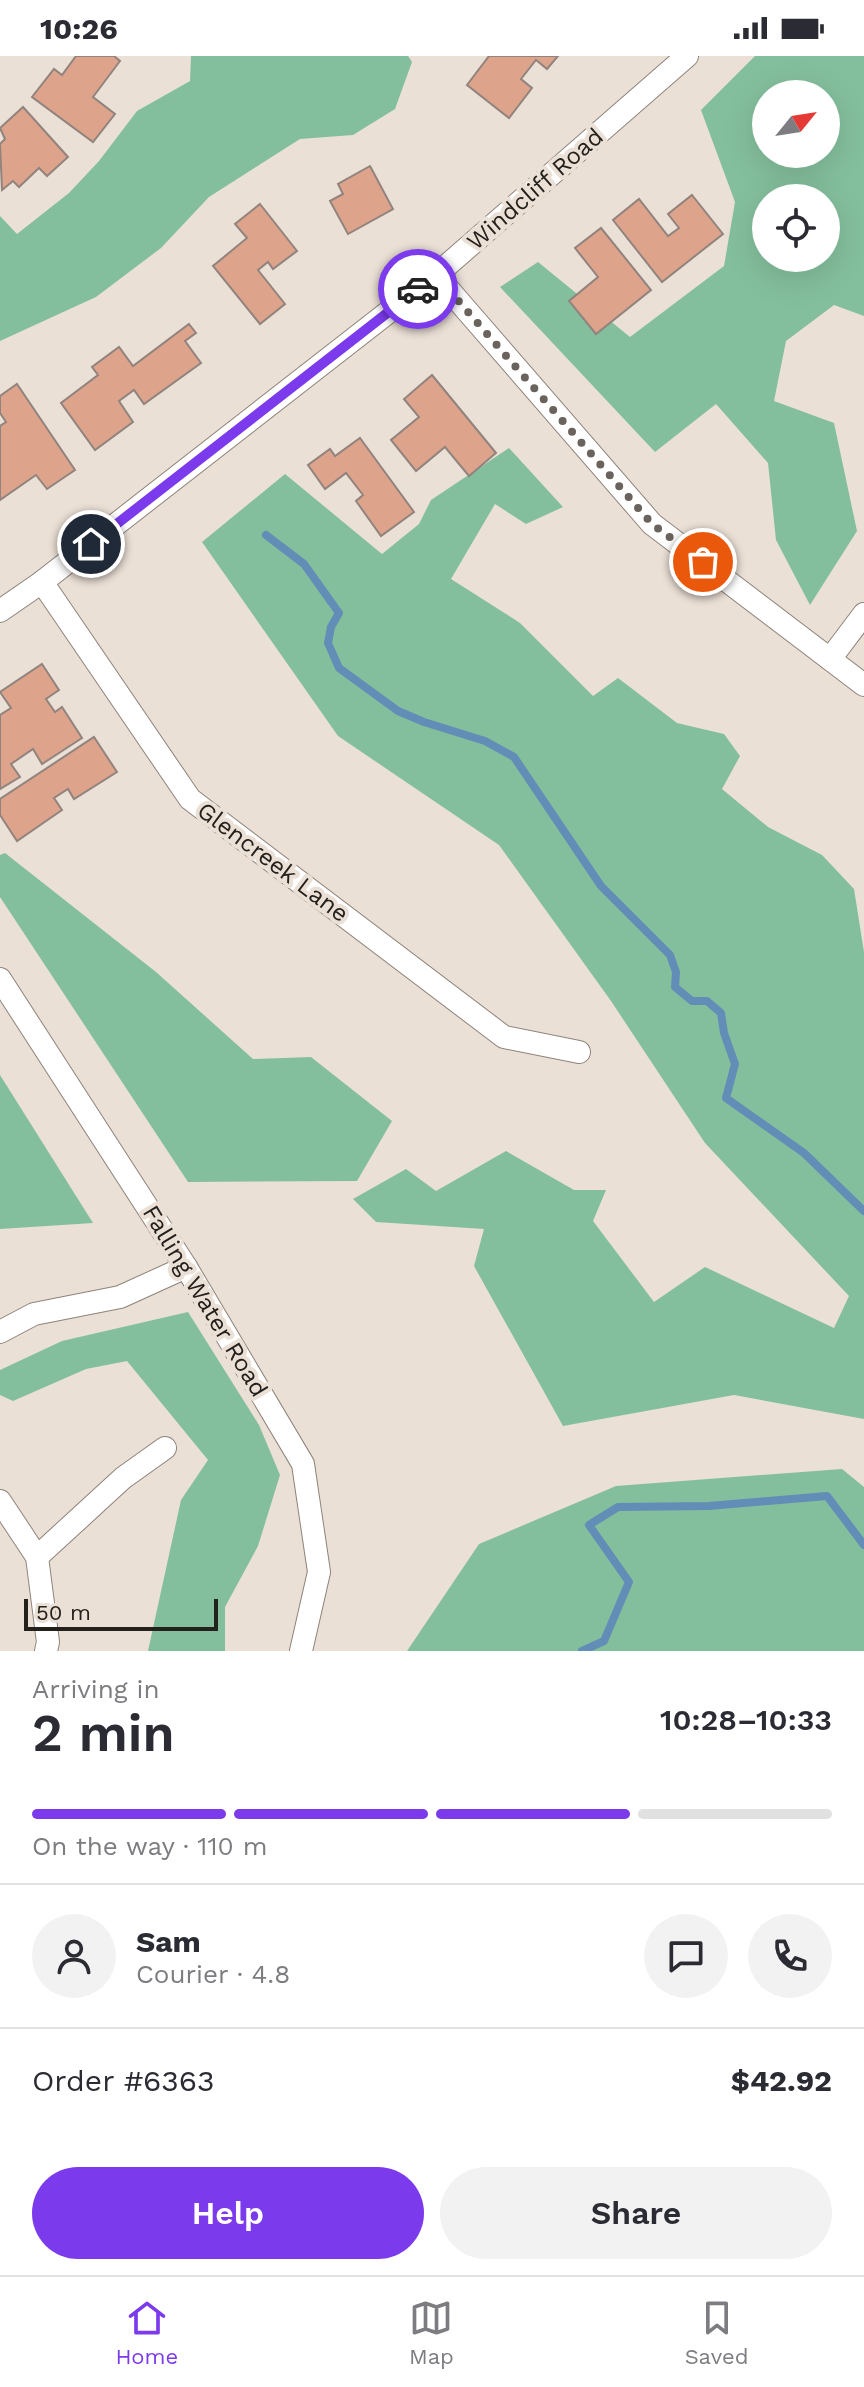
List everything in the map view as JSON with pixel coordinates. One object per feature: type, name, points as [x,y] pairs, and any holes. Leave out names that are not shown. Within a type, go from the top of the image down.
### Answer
[{"type":"street","name":"Windcliff Road","points":[[0,611],[42,582],[436,275],[680,58]]},
{"type":"street","points":[[436,275],[652,524],[864,685]]},
{"type":"street","name":"Glencreek Lane","points":[[42,582],[190,799],[504,1037],[579,1052]]},
{"type":"street","points":[[830,659],[864,614]]},
{"type":"street","name":"Falling Water Road","points":[[0,979],[186,1267],[303,1464],[319,1572],[301,1651]]},
{"type":"street","points":[[0,1332],[34,1314],[120,1297],[186,1267]]},
{"type":"street","points":[[37,1557],[123,1478],[165,1448]]},
{"type":"street","points":[[0,1501],[37,1557],[48,1642],[46,1651]]},
{"type":"green space","points":[[191,56],[408,56],[412,62],[395,109],[353,135],[300,139],[209,197],[161,248],[96,297],[0,341],[0,216],[17,234],[69,193],[99,161],[137,111],[190,81]]},
{"type":"green space","points":[[755,56],[864,56],[864,316],[834,305],[786,341],[774,401],[834,423],[857,531],[810,605],[776,540],[768,463],[716,404],[655,452],[500,287],[538,262],[630,337],[724,266],[735,202],[701,110]]},
{"type":"green space","points":[[509,448],[563,507],[526,524],[495,504],[451,579],[520,623],[593,696],[618,678],[677,723],[724,734],[740,756],[722,789],[768,827],[822,855],[854,889],[864,952],[864,1419],[734,1395],[563,1426],[474,1266],[484,1229],[376,1222],[353,1199],[406,1169],[436,1191],[506,1151],[574,1190],[606,1190],[593,1221],[654,1302],[705,1267],[834,1328],[849,1296],[705,1143],[611,1001],[499,845],[338,736],[202,542],[285,474],[382,554],[419,524],[431,500]]},
{"type":"green space","points":[[5,853],[156,972],[253,1059],[311,1057],[392,1121],[357,1181],[188,1182],[0,897],[0,855]]},
{"type":"green space","points":[[0,1075],[93,1223],[0,1229]]},
{"type":"green space","points":[[188,1312],[259,1425],[280,1475],[258,1546],[225,1607],[225,1651],[148,1651],[181,1500],[208,1460],[127,1361],[86,1369],[13,1401],[0,1395],[0,1370],[62,1341]]},
{"type":"green space","points":[[842,1469],[864,1487],[864,1651],[407,1651],[479,1544],[616,1486]]},
{"type":"building","points":[[76,56],[114,56],[120,61],[93,97],[115,114],[93,142],[32,97],[54,69],[62,75]]},
{"type":"building","points":[[489,56],[558,56],[547,69],[536,60],[521,79],[532,88],[509,118],[467,85]]},
{"type":"building","points":[[23,107],[68,157],[47,176],[39,168],[19,187],[13,181],[2,190],[0,144],[5,139],[0,128]]},
{"type":"building","points":[[370,166],[393,209],[348,234],[330,201],[343,194],[338,184]]},
{"type":"building","points":[[692,195],[723,234],[662,282],[613,220],[639,199],[668,236],[679,228],[668,214]]},
{"type":"building","points":[[260,204],[297,251],[273,269],[268,262],[258,270],[285,304],[260,324],[213,266],[247,238],[235,224]]},
{"type":"building","points":[[601,228],[651,290],[596,334],[569,301],[598,277],[575,248]]},
{"type":"building","points":[[189,324],[196,333],[185,341],[201,363],[144,404],[134,390],[119,401],[133,422],[95,450],[61,403],[98,375],[92,367],[119,347],[133,366]]},
{"type":"building","points":[[432,375],[496,453],[469,476],[445,447],[416,471],[391,440],[419,417],[404,399]]},
{"type":"building","points":[[17,384],[75,470],[47,489],[36,475],[0,500],[0,426],[6,422],[0,413],[0,396]]},
{"type":"building","points":[[360,438],[414,512],[381,536],[356,501],[363,495],[346,473],[325,489],[308,465],[330,449],[335,456]]},
{"type":"building","points":[[42,664],[59,690],[46,699],[55,712],[62,707],[82,738],[42,764],[33,749],[11,764],[20,777],[0,789],[0,715],[11,708],[0,692]]},
{"type":"building","points":[[94,737],[117,772],[74,799],[68,789],[54,798],[62,810],[17,841],[0,815],[0,799]]},
{"type":"waterway","points":[[266,535],[304,564],[339,613],[331,627],[328,643],[339,668],[398,711],[485,741],[514,757],[601,886],[670,955],[676,972],[675,987],[692,1001],[707,1001],[721,1013],[724,1033],[735,1064],[726,1098],[804,1153],[864,1211]]},
{"type":"waterway","points":[[582,1651],[604,1641],[629,1582],[589,1525],[618,1507],[709,1506],[827,1496],[864,1545]]},
{"type":"way so far","points":[[418,289],[436,275],[652,524],[703,562]]},
{"type":"route","points":[[91,544],[418,289]]}]
